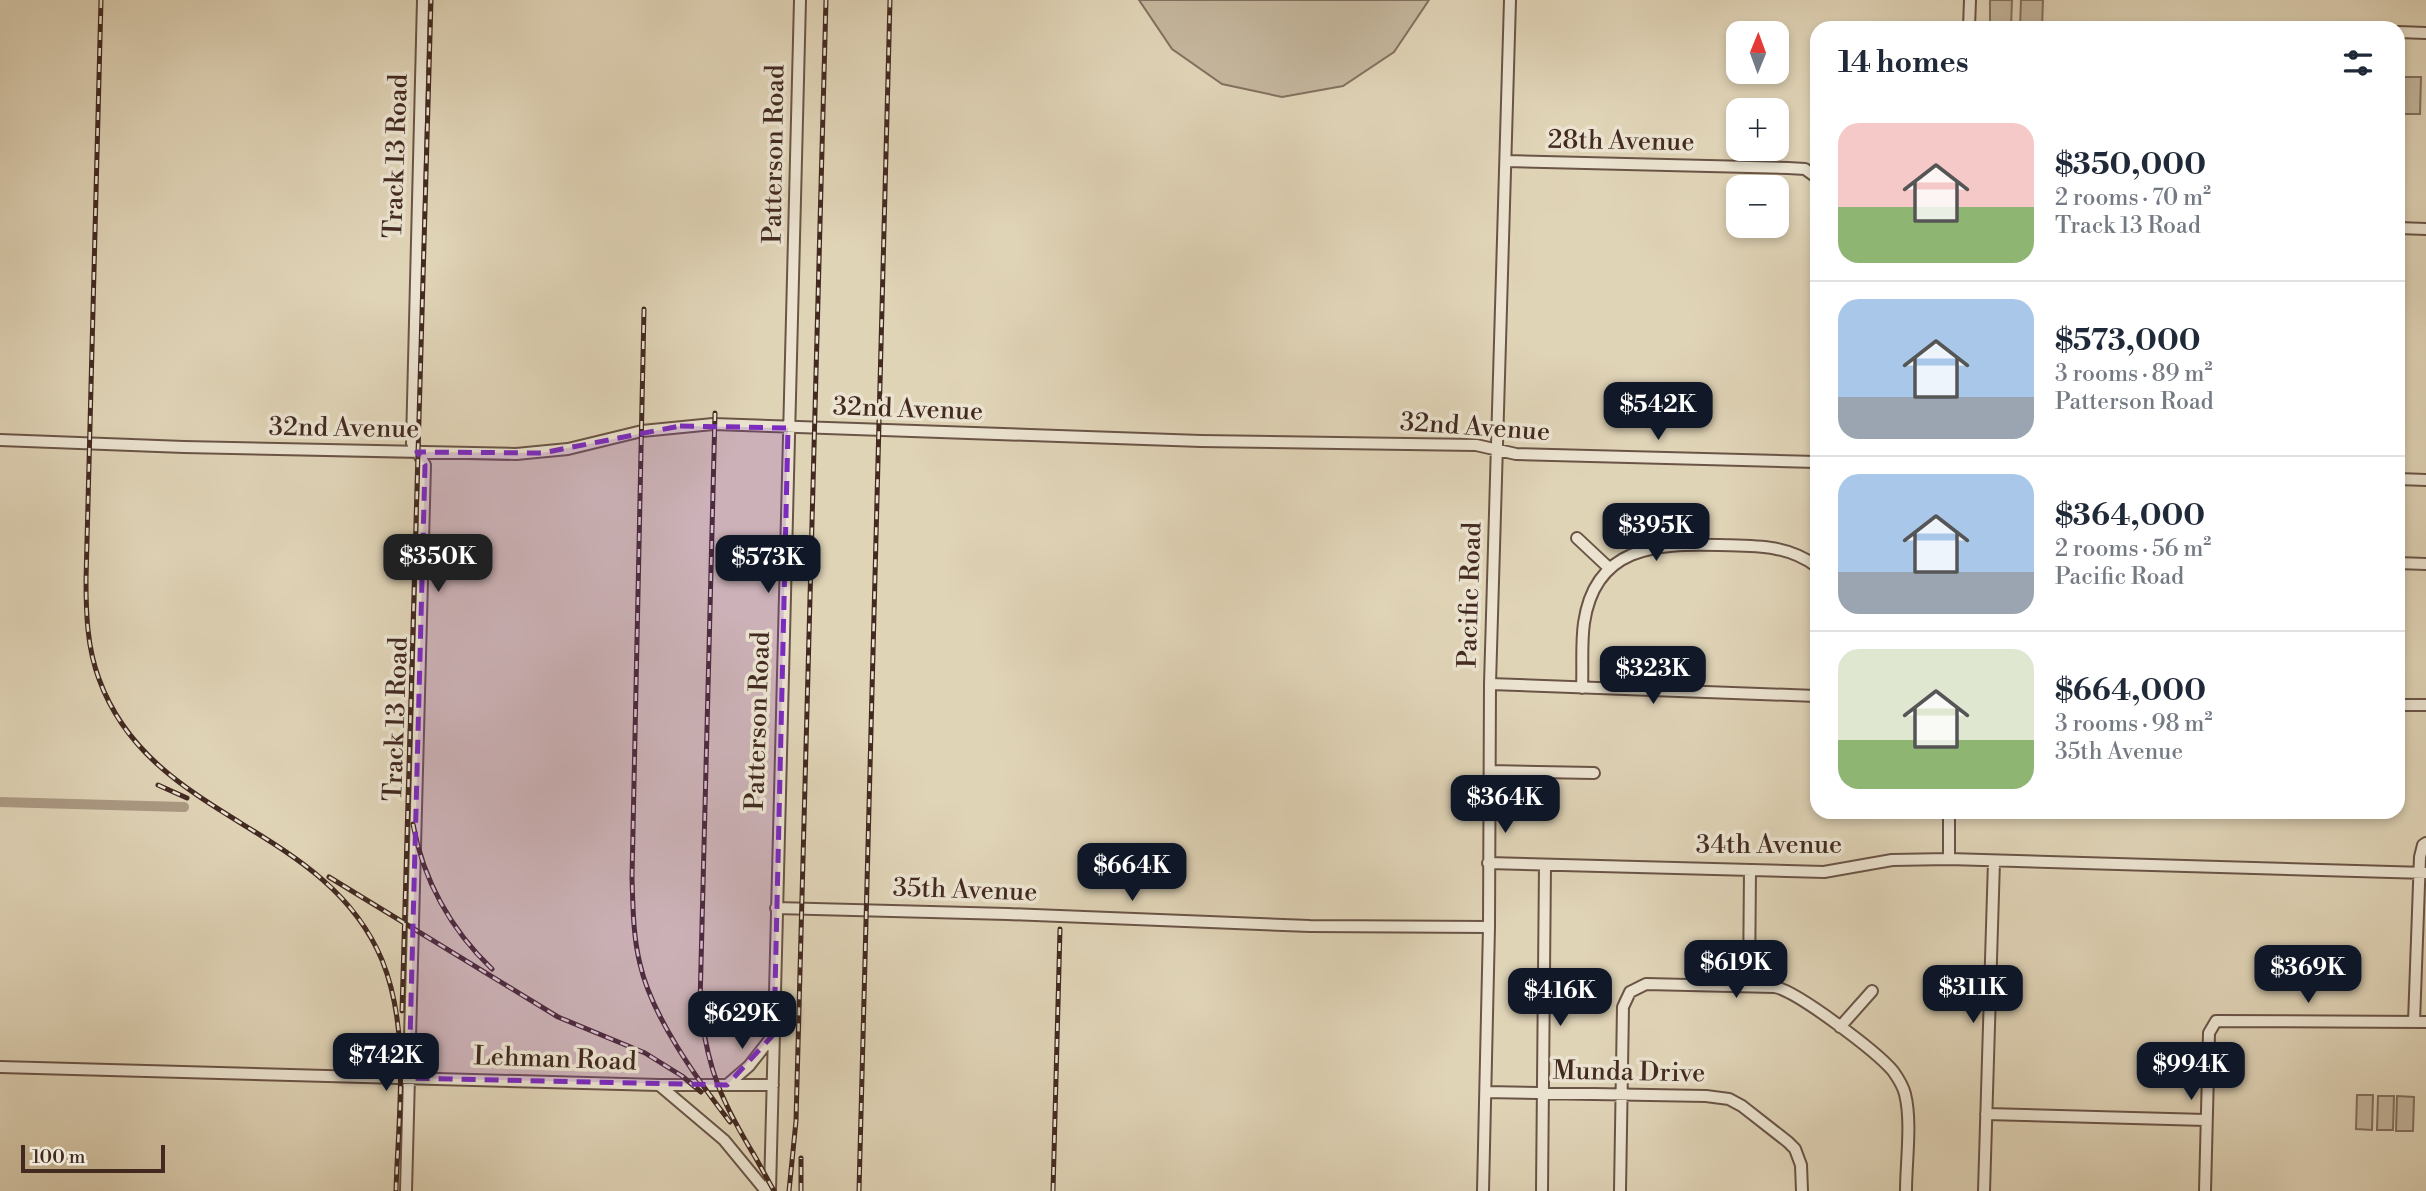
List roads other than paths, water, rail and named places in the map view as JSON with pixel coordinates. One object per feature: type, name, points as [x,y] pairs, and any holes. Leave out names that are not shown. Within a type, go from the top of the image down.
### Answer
[{"type":"street","name":"Track 13 Road","points":[[406,1191],[425,465],[412,443],[423,0]]},
{"type":"street","name":"Patterson Road","points":[[768,1191],[773,1085],[800,0]]},
{"type":"street","name":"Pacific Road","points":[[1483,1191],[1489,927],[1490,684],[1510,0]]},
{"type":"street","points":[[1969,21],[1970,0]]},
{"type":"street","points":[[2405,32],[2426,33]]},
{"type":"street","name":"28th Avenue","points":[[1506,161],[1788,168],[1805,169],[1810,173]]},
{"type":"street","points":[[2405,228],[2426,229]]},
{"type":"street","name":"32nd Avenue","points":[[0,440],[516,454],[568,449],[642,431],[715,424],[1202,441],[1476,445],[1516,454],[1810,462]]},
{"type":"street","points":[[2405,479],[2426,480]]},
{"type":"street","points":[[1577,538],[1609,568]]},
{"type":"street","points":[[1582,688],[1586,614],[1593,593],[1609,568],[1624,556],[1647,548],[1698,544],[1779,548],[1798,554],[1810,562]]},
{"type":"street","points":[[2405,564],[2426,564]]},
{"type":"street","points":[[1490,684],[1810,696]]},
{"type":"street","points":[[2405,705],[2426,705]]},
{"type":"street","points":[[1490,771],[1594,773]]},
{"type":"street","points":[[1949,819],[1949,859]]},
{"type":"street","points":[[2205,1191],[2209,1033],[2213,1023],[2220,1020],[2420,1022],[2423,873],[2420,857],[2426,843]]},
{"type":"street","name":"34th Avenue","points":[[1488,863],[1830,872],[1906,858],[2423,873]]},
{"type":"street","points":[[1984,1191],[1993,861]]},
{"type":"street","points":[[1542,1191],[1545,1094],[1545,865]]},
{"type":"street","points":[[1749,985],[1750,870]]},
{"type":"street","name":"35th Avenue","points":[[776,908],[995,913],[1310,926],[1489,927]]},
{"type":"street","points":[[1620,1191],[1623,1007],[1625,999],[1634,989],[1647,984],[1749,985],[1784,989],[1840,1027],[1892,1070],[1904,1092],[1907,1109],[1906,1191]]},
{"type":"street","points":[[1840,1027],[1872,991]]},
{"type":"street","points":[[727,1085],[750,1066],[774,1034]]},
{"type":"street","name":"Lehman Road","points":[[0,1067],[659,1085],[773,1085]]},
{"type":"street","points":[[659,1085],[724,1139],[768,1191]]},
{"type":"street","name":"Munda Drive","points":[[1486,1092],[1717,1096],[1742,1106],[1795,1149],[1801,1164],[1802,1191]]},
{"type":"street","points":[[1986,1114],[2206,1120]]},
{"type":"waterway","points":[[0,802],[184,807]]},
{"type":"railway","points":[[101,0],[86,580],[92,655],[99,679],[124,727],[157,764],[196,795],[321,878],[356,914],[382,960],[397,1016],[401,1074],[396,1191]]},
{"type":"railway","points":[[402,1011],[431,0]]},
{"type":"railway","points":[[789,1191],[796,1121],[826,0]]},
{"type":"railway","points":[[859,1191],[890,0]]},
{"type":"railway","points":[[644,309],[632,878],[635,932],[640,964],[654,1005],[677,1047],[730,1122]]},
{"type":"railway","points":[[715,413],[700,1004],[707,1049],[718,1086],[757,1160]]},
{"type":"railway","points":[[158,785],[187,798]]},
{"type":"railway","points":[[413,824],[424,865],[441,903],[464,938],[492,969]]},
{"type":"railway","points":[[329,877],[558,1017],[645,1053],[682,1076],[701,1092]]},
{"type":"railway","points":[[1053,1191],[1060,929]]},
{"type":"railway","points":[[753,1153],[774,1191]]},
{"type":"railway","points":[[801,1158],[801,1191]]}]
